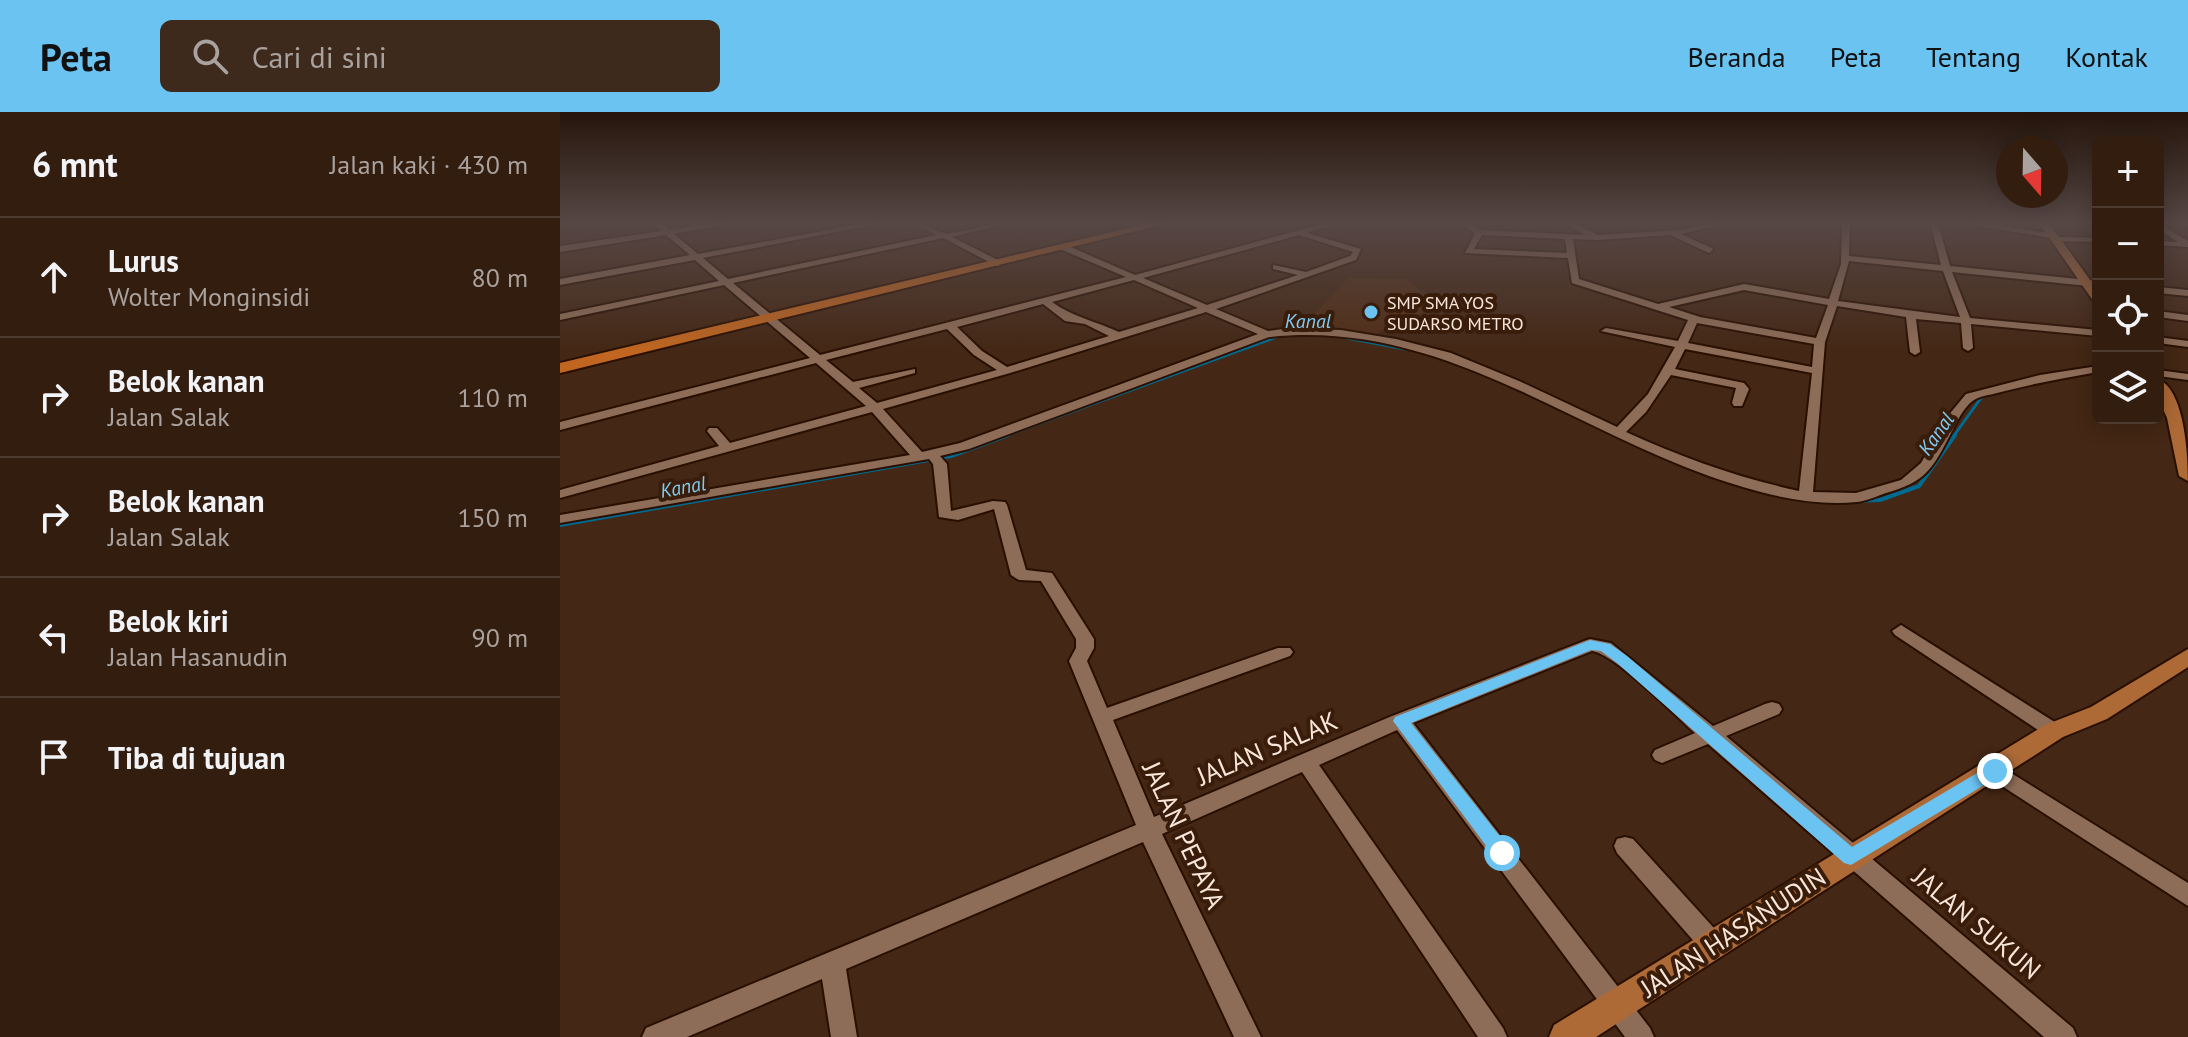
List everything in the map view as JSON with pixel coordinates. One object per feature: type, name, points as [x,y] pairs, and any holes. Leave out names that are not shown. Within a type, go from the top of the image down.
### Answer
[{"type":"highway","points":[[560,368],[984,266]]},
{"type":"main road","points":[[2078,266],[2092,283]]},
{"type":"main road","points":[[2164,395],[2175,418],[2188,476]]},
{"type":"main road","name":"JALAN HASANUDIN","points":[[1566,1037],[1851,857],[1995,771],[2054,731],[2099,713],[2188,657]]},
{"type":"street","points":[[560,282],[640,266]]},
{"type":"street","points":[[705,266],[852,386],[931,458]]},
{"type":"street","points":[[560,317],[800,266]]},
{"type":"street","points":[[1110,266],[1267,334]]},
{"type":"street","points":[[560,426],[1176,266]]},
{"type":"street","points":[[560,494],[1006,371],[1210,308],[1331,266]]},
{"type":"street","points":[[1573,266],[1575,281],[1696,319],[1820,342]]},
{"type":"street","points":[[1806,495],[1820,342],[1844,266]]},
{"type":"street","points":[[1928,266],[2092,283]]},
{"type":"street","points":[[1276,267],[1308,275]]},
{"type":"street","points":[[1946,268],[1966,320],[1968,348]]},
{"type":"street","points":[[1657,307],[1744,287],[1911,315],[2092,332]]},
{"type":"street","points":[[2164,291],[2188,293]]},
{"type":"street","points":[[1044,300],[1069,319],[1087,321],[1118,336]]},
{"type":"street","points":[[1911,315],[1915,352]]},
{"type":"street","points":[[2164,315],[2188,318]]},
{"type":"street","points":[[1619,432],[1636,417],[1683,346],[1692,320],[1696,319]]},
{"type":"street","points":[[949,325],[978,353],[1006,371]]},
{"type":"street","points":[[560,519],[931,458],[1267,334],[1308,329],[1419,348],[1467,362],[1744,486],[1806,495],[1854,496],[1906,484],[1916,477],[1970,397],[2040,378],[2092,370]]},
{"type":"street","points":[[1606,331],[1683,346],[1728,368],[1743,388],[1738,403]]},
{"type":"street","points":[[2164,341],[2188,344]]},
{"type":"street","points":[[1667,371],[1728,368],[1818,371]]},
{"type":"street","points":[[852,386],[911,371]]},
{"type":"street","points":[[2164,374],[2188,377]]},
{"type":"street","points":[[713,431],[727,448]]},
{"type":"street","name":"JALAN PEPAYA","points":[[931,458],[944,514],[958,516],[992,504],[1000,505],[1019,575],[1046,576],[1085,639],[1085,648],[1078,661],[1148,828],[1248,1037]]},
{"type":"street","points":[[1901,631],[2054,731]]},
{"type":"street","name":"JALAN SALAK","points":[[655,1037],[1148,828],[1308,764],[1401,721],[1597,644],[1622,659],[1851,857]]},
{"type":"street","points":[[1101,717],[1284,652]]},
{"type":"street","points":[[1662,755],[1772,709]]},
{"type":"street","points":[[1401,721],[1641,1037]]},
{"type":"street","points":[[1308,764],[1494,1037]]},
{"type":"street","points":[[1995,771],[2188,896]]},
{"type":"street","points":[[1625,846],[1714,946]]},
{"type":"street","name":"JALAN SUKUN","points":[[1851,857],[2064,1037]]},
{"type":"street","points":[[832,963],[844,1037]]},
{"type":"shaded area","name":"SMP SMA YOS SUDARSO METRO","points":[[1348,278],[1405,279],[1431,299],[1455,303],[1396,322],[1375,335],[1307,322]]},
{"type":"waterway","name":"Kanal","points":[[1002,437],[1279,336]]},
{"type":"waterway","name":"Kanal","points":[[1347,338],[1405,349]]},
{"type":"waterway","name":"Kanal","points":[[2164,377],[2188,380]]},
{"type":"waterway","name":"Kanal","points":[[1953,437],[1981,398],[1990,394]]},
{"type":"waterway","name":"Kanal","points":[[560,525],[951,456],[1008,435]]},
{"type":"waterway","name":"Kanal","points":[[1821,502],[1880,500],[1919,486],[1955,435]]},
{"type":"place","name":"SMP SMA YOS SUDARSO METRO","points":[[1371,312]]},
{"type":"route","points":[[1502,853],[1401,721],[1590,645],[1605,647],[1622,659],[1851,857],[1995,771]]}]
